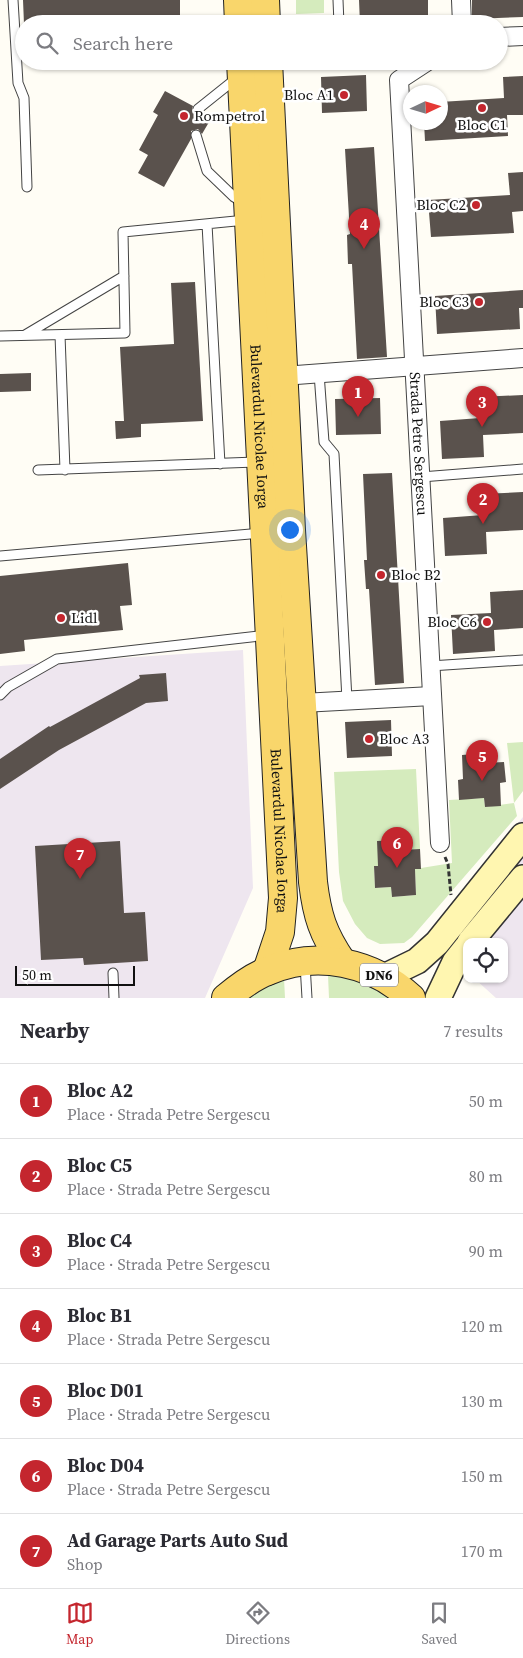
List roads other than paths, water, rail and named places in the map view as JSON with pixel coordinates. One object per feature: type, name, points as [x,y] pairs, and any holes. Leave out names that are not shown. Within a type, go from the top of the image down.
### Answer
[{"type":"main road","points":[[238,0],[239,15]]},
{"type":"main road","points":[[265,0],[266,15]]},
{"type":"main road","name":"Bulevardul Nicolae Iorga","points":[[241,70],[262,462],[278,531],[302,703],[314,896],[323,930],[330,945],[342,962]]},
{"type":"main road","name":"Bulevardul Nicolae Iorga","points":[[267,971],[280,932],[283,898],[271,635],[278,531],[283,376],[268,70]]},
{"type":"main road","points":[[384,977],[417,961],[437,943],[523,836]]},
{"type":"main road","points":[[473,938],[523,878]]},
{"type":"main road","points":[[438,998],[455,962],[463,952]]},
{"type":"main road","name":"DN6","points":[[226,998],[245,982],[267,971],[286,964],[324,960],[342,962],[364,968],[384,977],[402,989],[411,998]]},
{"type":"street","points":[[461,0],[462,15]]},
{"type":"street","points":[[508,37],[523,36]]},
{"type":"street","name":"Strada Petre Sergescu","points":[[414,70],[399,80],[440,843]]},
{"type":"street","points":[[283,376],[523,358]]},
{"type":"street","points":[[302,703],[432,696]]},
{"type":"lane","points":[[14,0],[15,21]]},
{"type":"lane","points":[[338,0],[339,15]]},
{"type":"lane","points":[[17,70],[18,83],[24,98],[27,187]]},
{"type":"lane","points":[[198,109],[238,70]]},
{"type":"lane","points":[[0,336],[125,333],[123,232],[207,224],[248,213],[208,171],[196,135]]},
{"type":"lane","points":[[207,224],[220,464]]},
{"type":"lane","points":[[24,336],[124,276]]},
{"type":"lane","points":[[60,335],[65,470]]},
{"type":"lane","points":[[319,373],[324,442],[334,454],[347,700]]},
{"type":"lane","points":[[38,470],[262,462]]},
{"type":"lane","points":[[421,477],[523,469]]},
{"type":"lane","points":[[0,556],[278,531]]},
{"type":"lane","points":[[0,695],[8,688],[57,659],[271,635]]},
{"type":"lane","points":[[430,666],[523,660]]},
{"type":"lane","points":[[305,961],[307,998]]},
{"type":"lane","points":[[113,973],[114,998]]},
{"type":"place","name":"Bloc A1","points":[[344,95]]},
{"type":"place","name":"Bloc C1","points":[[482,108]]},
{"type":"place","name":"Rompetrol","points":[[184,116]]},
{"type":"place","name":"Bloc C2","points":[[476,205]]},
{"type":"place","name":"Bloc B1","points":[[364,249]]},
{"type":"place","name":"Bloc C3","points":[[479,302]]},
{"type":"place","name":"Bloc A2","points":[[358,417]]},
{"type":"place","name":"Bloc C4","points":[[482,427]]},
{"type":"place","name":"Bloc C5","points":[[483,524]]},
{"type":"place","name":"Bloc B2","points":[[381,575]]},
{"type":"place","name":"Lidl","points":[[61,618]]},
{"type":"place","name":"Bloc C6","points":[[487,622]]},
{"type":"place","name":"Bloc A3","points":[[369,739]]},
{"type":"place","name":"Bloc D01","points":[[482,781]]},
{"type":"place","name":"Bloc D04","points":[[397,868]]},
{"type":"place","name":"Ad Garage Parts Auto Sud","points":[[80,879]]}]
